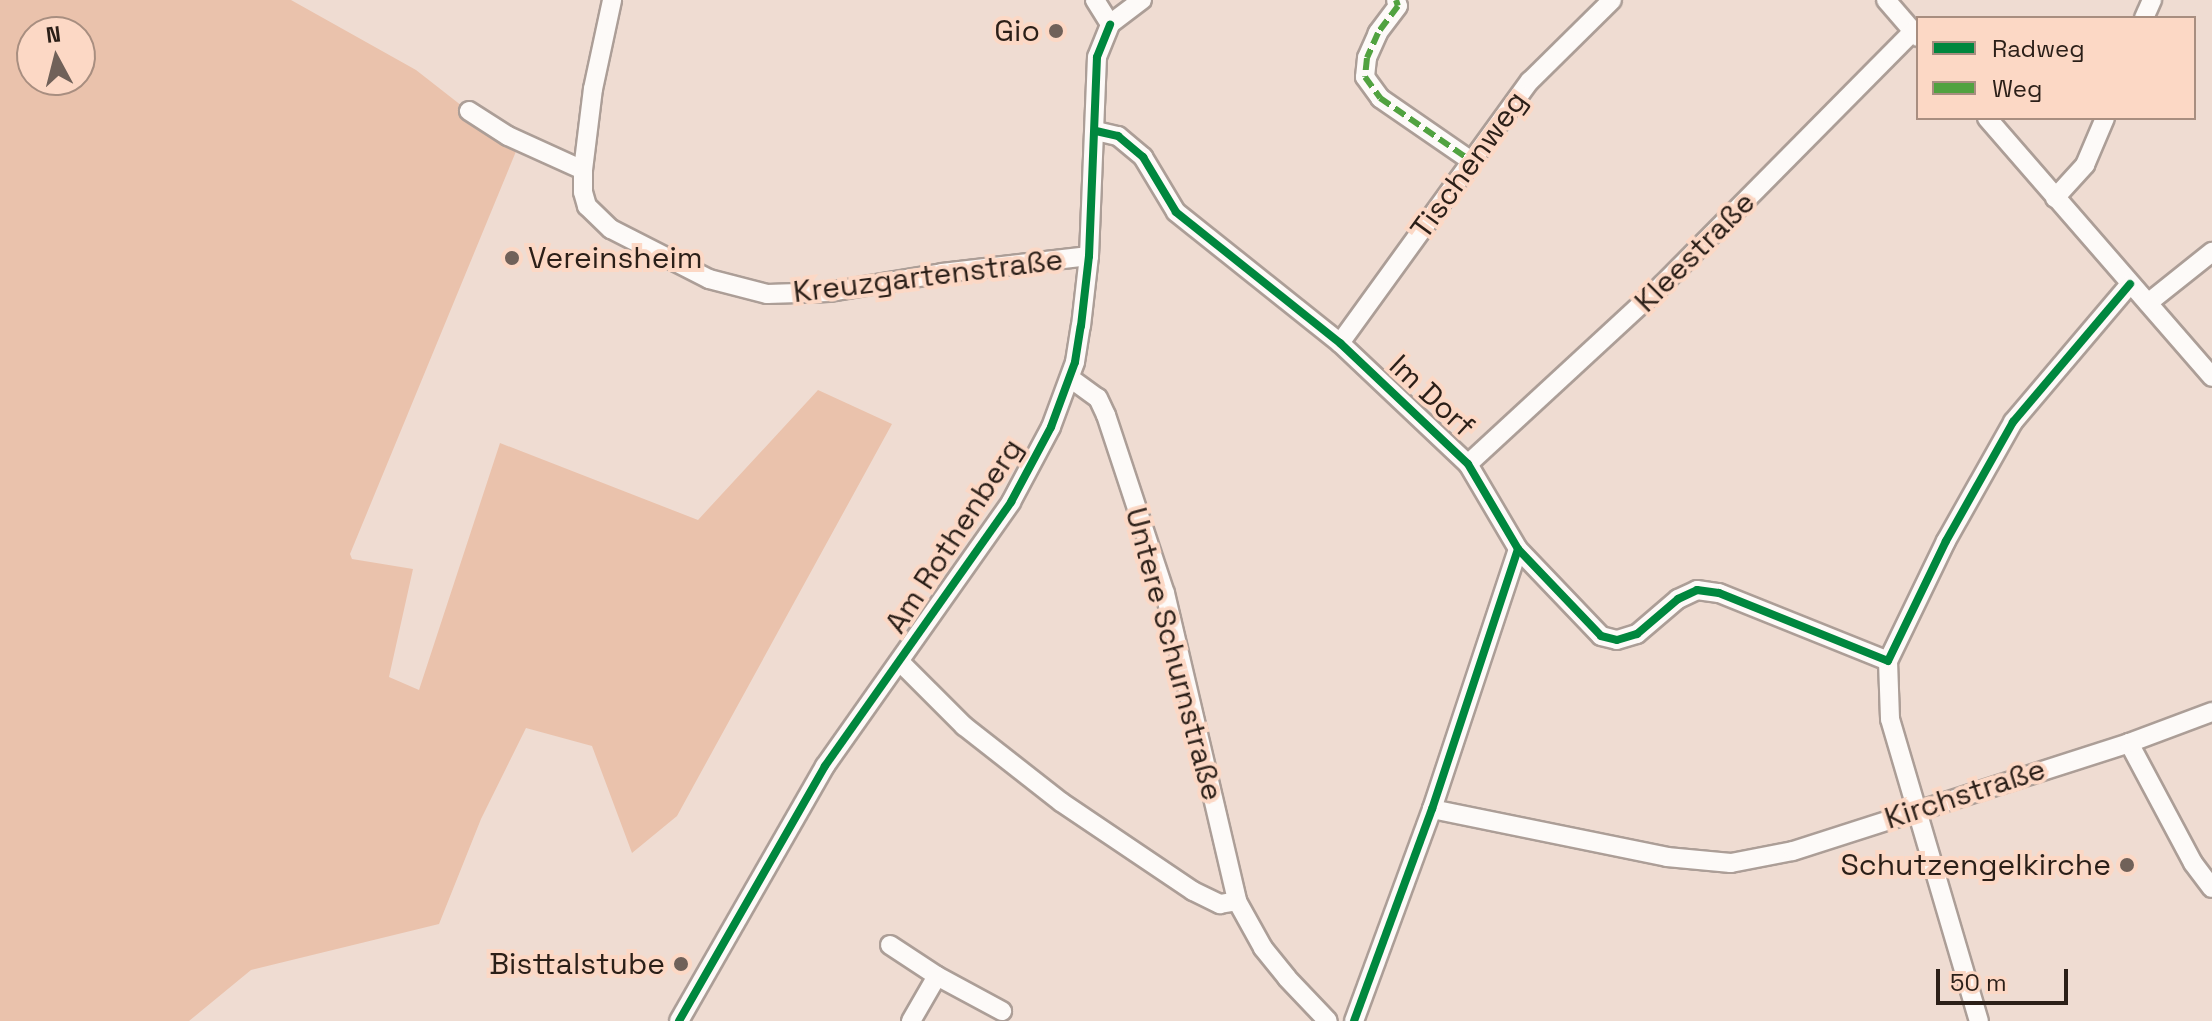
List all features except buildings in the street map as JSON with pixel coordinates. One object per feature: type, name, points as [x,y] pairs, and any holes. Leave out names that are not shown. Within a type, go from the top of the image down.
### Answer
[{"type":"street","name":"Kreuzgartenstraße","points":[[612,0],[593,89],[583,170],[583,192],[587,206],[611,229],[709,279],[767,294],[829,292],[942,273],[1089,256]]},
{"type":"street","points":[[1095,0],[1110,24],[1142,0]]},
{"type":"street","points":[[1396,0],[1398,6],[1378,33],[1367,58],[1365,77],[1380,98],[1470,160]]},
{"type":"street","name":"Tischenweg","points":[[1340,343],[1530,81],[1612,0]]},
{"type":"street","points":[[1886,0],[1915,34]]},
{"type":"street","name":"Am Rothenberg","points":[[679,1021],[825,766],[1011,502],[1051,427],[1070,378],[1089,256],[1097,57],[1110,24]]},
{"type":"street","name":"Kleestraße","points":[[1468,464],[1663,284],[1915,34]]},
{"type":"street","points":[[469,111],[508,136],[583,170]]},
{"type":"street","points":[[1989,120],[2212,377]]},
{"type":"street","points":[[2055,198],[2085,165],[2104,120]]},
{"type":"street","name":"Im Dorf","points":[[1096,131],[1118,136],[1135,150],[1176,212],[1340,343],[1468,464],[1518,549],[1601,636],[1617,640],[1637,634],[1678,599],[1697,590],[1719,593],[1888,661]]},
{"type":"street","points":[[2148,303],[2212,252]]},
{"type":"street","points":[[1977,1020],[1890,719],[1888,661],[1946,541],[2013,422],[2130,284]]},
{"type":"street","name":"Untere Schurnstraße","points":[[1070,378],[1098,398],[1106,415],[1165,593],[1237,901],[1263,948],[1328,1021]]},
{"type":"street","points":[[1359,1019],[1518,549]]},
{"type":"street","points":[[900,662],[964,726],[1061,802],[1193,891],[1220,904],[1237,901]]},
{"type":"street","name":"Kirchstraße","points":[[1432,809],[1667,857],[1731,863],[1793,851],[1915,809],[2129,743],[2212,712]]},
{"type":"street","points":[[2129,743],[2193,863],[2212,888]]},
{"type":"street","points":[[890,945],[937,976],[1002,1011]]},
{"type":"street","points":[[911,1021],[937,976]]},
{"type":"shaded area","points":[[0,0],[291,0],[416,70],[517,149],[350,554],[352,559],[413,569],[389,677],[419,690],[500,443],[698,520],[818,390],[892,424],[677,816],[632,853],[592,746],[526,728],[481,819],[439,924],[251,970],[189,1021],[0,1021]]},
{"type":"marked path","points":[[1396,0],[1398,6],[1378,33],[1367,58],[1365,77],[1380,98],[1470,160]]},
{"type":"cycle path","points":[[679,1021],[825,766],[1011,502],[1051,427],[1075,362],[1081,326],[1089,256],[1097,57],[1110,24]]},
{"type":"cycle path","points":[[1096,131],[1118,136],[1143,157],[1176,212],[1340,343],[1468,464],[1518,549],[1432,809],[1354,1021]]},
{"type":"cycle path","points":[[1518,549],[1601,636],[1617,640],[1637,634],[1678,599],[1697,590],[1719,593],[1888,661],[1946,541],[2013,422],[2130,284]]},
{"type":"place","name":"Gio","points":[[1056,31]]},
{"type":"place","name":"Vereinsheim","points":[[512,258]]},
{"type":"place","name":"Schutzengelkirche","points":[[2127,865]]},
{"type":"place","name":"Bisttalstube","points":[[681,964]]}]
